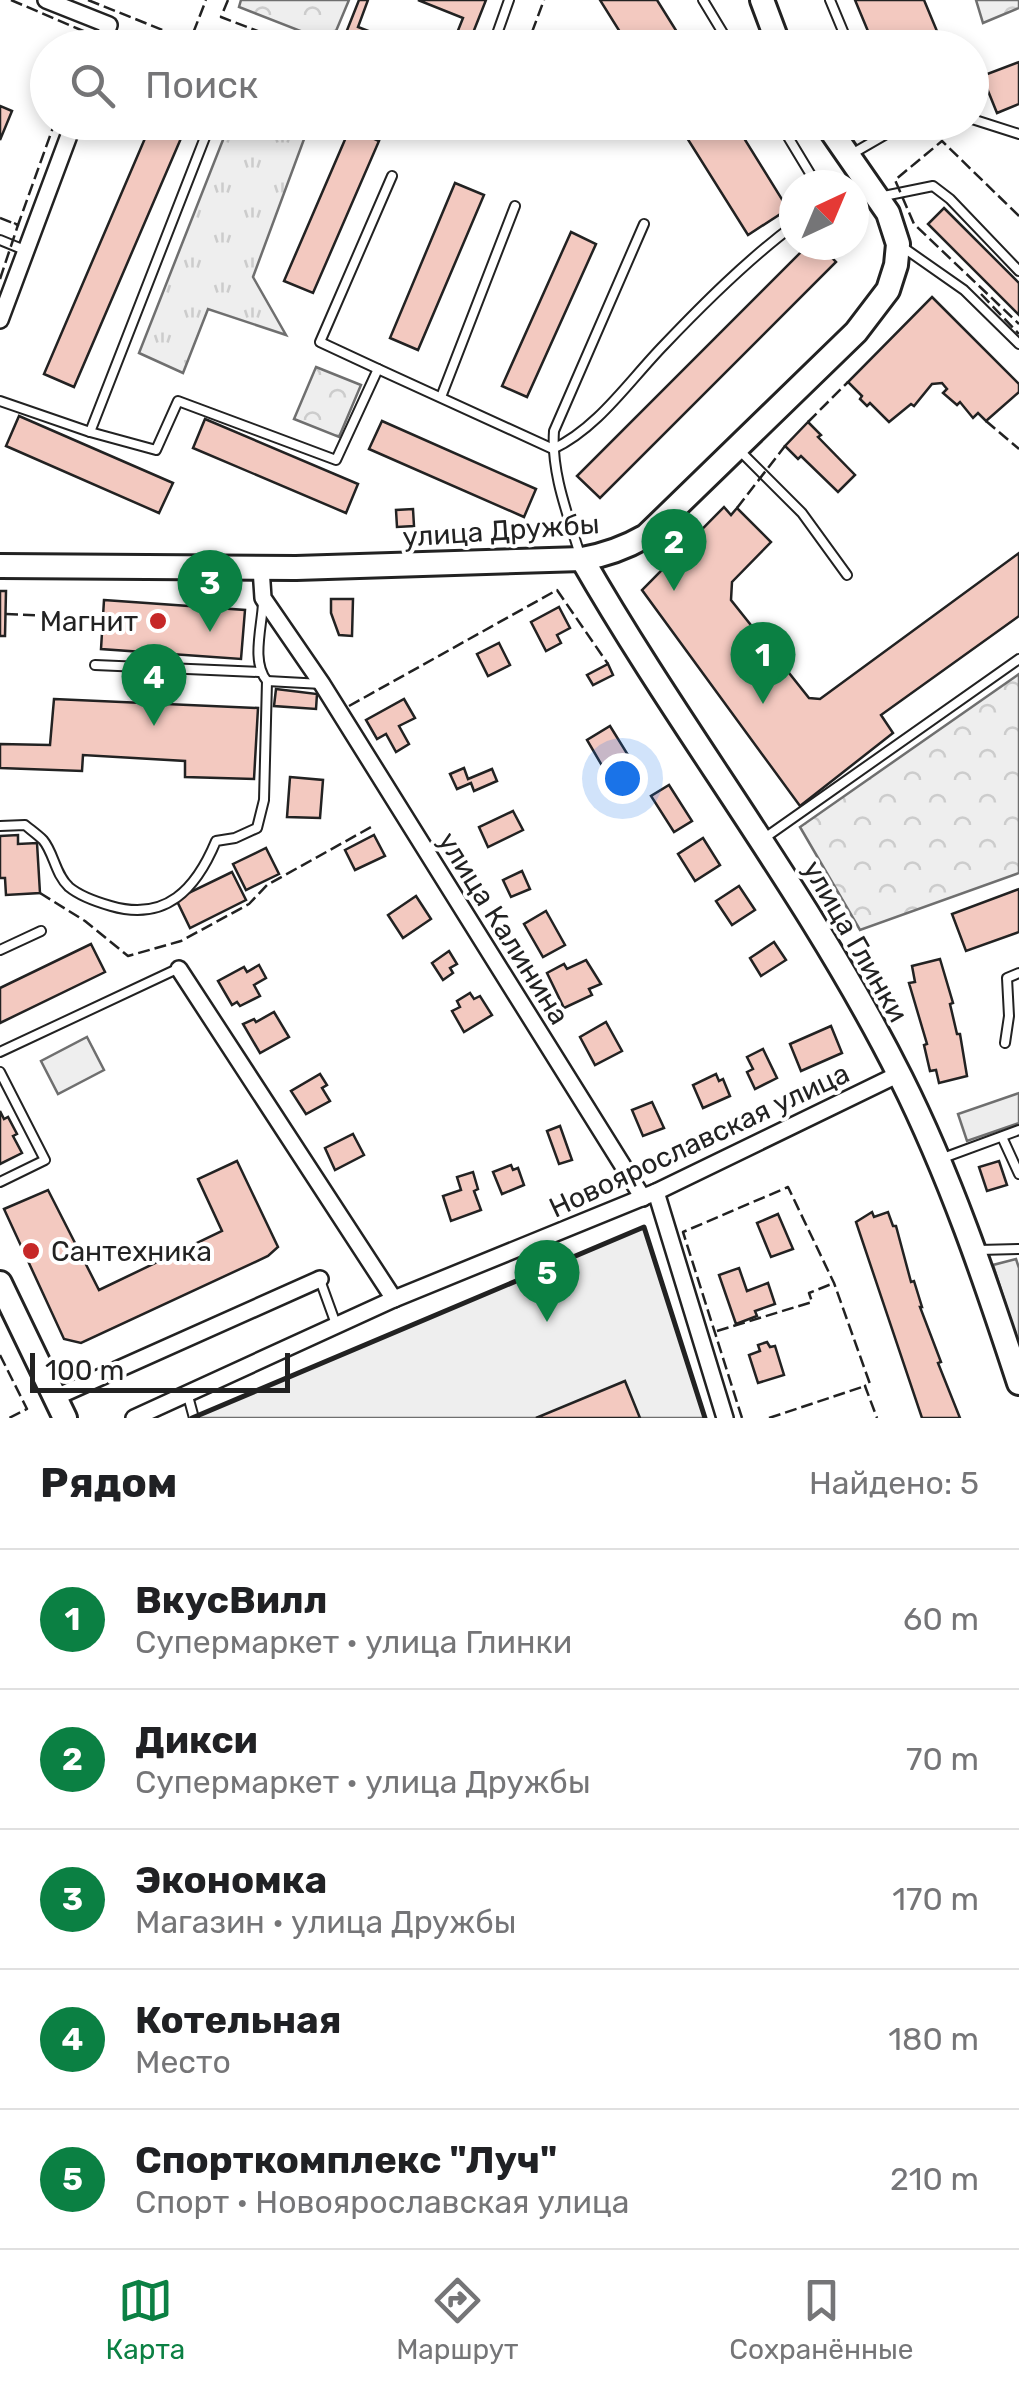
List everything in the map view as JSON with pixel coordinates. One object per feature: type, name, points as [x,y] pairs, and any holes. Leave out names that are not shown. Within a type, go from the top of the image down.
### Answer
[{"type":"street","points":[[46,0],[109,25],[107,30]]},
{"type":"street","points":[[770,3],[776,30]]},
{"type":"street","points":[[0,320],[67,140]]},
{"type":"street","points":[[838,140],[854,170]]},
{"type":"street","points":[[869,190],[888,212],[898,244]]},
{"type":"street","name":"улица Дружбы","points":[[0,566],[386,567],[582,559],[612,554],[646,536],[874,313],[888,290],[898,244]]},
{"type":"street","name":"улица Глинки","points":[[582,559],[762,840],[899,1074],[940,1159],[1019,1383]]},
{"type":"street","points":[[261,568],[264,598]]},
{"type":"street","name":"улица Калинина","points":[[264,598],[649,1195],[725,1418]]},
{"type":"street","points":[[178,969],[394,1299]]},
{"type":"street","name":"Новоярославская улица","points":[[134,1418],[394,1299],[649,1195],[899,1074]]},
{"type":"street","points":[[0,1283],[60,1408],[320,1279]]},
{"type":"lane","points":[[498,30],[509,0]]},
{"type":"lane","points":[[703,0],[721,30]]},
{"type":"lane","points":[[830,0],[842,30]]},
{"type":"lane","points":[[989,124],[1019,134]]},
{"type":"lane","points":[[90,432],[204,140]]},
{"type":"lane","points":[[789,140],[808,170]]},
{"type":"lane","points":[[849,156],[876,140]]},
{"type":"lane","points":[[392,176],[320,342],[552,449],[577,438],[664,344],[779,236]]},
{"type":"lane","points":[[878,197],[933,186],[1019,271]]},
{"type":"lane","points":[[441,398],[515,206]]},
{"type":"lane","points":[[582,559],[552,449],[554,431],[644,224]]},
{"type":"lane","points":[[0,240],[27,252]]},
{"type":"lane","points":[[898,244],[964,290],[1019,344]]},
{"type":"lane","points":[[0,401],[156,450],[178,401],[336,460],[378,370]]},
{"type":"lane","points":[[738,449],[802,513],[847,575]]},
{"type":"lane","points":[[0,826],[25,825],[46,842],[51,860],[68,886],[94,901],[136,913],[152,911],[186,890],[207,863],[216,841],[235,838],[256,828],[264,800],[267,681],[259,672],[264,598]]},
{"type":"lane","points":[[762,840],[1019,658]]},
{"type":"lane","points":[[95,665],[259,672]]},
{"type":"lane","points":[[267,681],[322,684]]},
{"type":"lane","points":[[0,950],[41,931]]},
{"type":"lane","points":[[0,1052],[178,969]]},
{"type":"lane","points":[[1005,1043],[1010,1016],[1007,978],[1019,974]]},
{"type":"lane","points":[[0,1072],[45,1160],[0,1182]]},
{"type":"lane","points":[[940,1159],[1019,1130]]},
{"type":"lane","points":[[1002,1136],[1019,1174]]},
{"type":"lane","points":[[975,1250],[1019,1248]]},
{"type":"lane","points":[[320,1279],[338,1327]]},
{"type":"lane","points":[[188,1396],[194,1418]]},
{"type":"green space","points":[[241,0],[349,0],[336,30],[298,30],[239,7]]},
{"type":"green space","points":[[976,0],[1019,0],[1019,8],[983,23]]},
{"type":"green space","points":[[223,140],[304,140],[253,277],[286,335],[208,309],[183,373],[139,353]]},
{"type":"green space","points":[[316,367],[361,385],[339,437],[294,419]]},
{"type":"green space","points":[[1019,674],[1019,873],[860,930],[800,827]]},
{"type":"green space","points":[[87,1037],[104,1070],[58,1094],[41,1061]]},
{"type":"green space","points":[[644,1227],[705,1418],[193,1418]]},
{"type":"shaded area","points":[[1019,1093],[1019,1123],[967,1141],[958,1114]]},
{"type":"shaded area","points":[[1016,1259],[1019,1268],[1019,1346],[993,1265]]},
{"type":"building","points":[[359,0],[368,0],[358,27],[366,30],[347,30]]},
{"type":"building","points":[[418,0],[486,0],[474,30],[458,30],[463,18]]},
{"type":"building","points":[[600,0],[657,0],[676,30],[619,30]]},
{"type":"building","points":[[855,0],[924,0],[936,30],[868,30]]},
{"type":"building","points":[[1019,62],[1019,104],[997,113],[989,93],[989,73]]},
{"type":"building","points":[[0,106],[12,111],[0,140]]},
{"type":"building","points":[[144,140],[180,140],[74,387],[44,374]]},
{"type":"building","points":[[345,140],[379,141],[313,293],[284,281]]},
{"type":"building","points":[[688,140],[745,140],[779,194],[779,215],[748,235]]},
{"type":"building","points":[[455,183],[484,195],[418,350],[390,338]]},
{"type":"building","points":[[944,208],[1019,283],[1019,315],[928,224]]},
{"type":"building","points":[[571,232],[596,244],[527,397],[502,386]]},
{"type":"building","points":[[793,260],[836,262],[600,498],[577,476]]},
{"type":"building","points":[[932,297],[1019,384],[1019,392],[986,421],[978,413],[973,418],[960,402],[957,405],[943,393],[947,389],[942,383],[932,384],[914,406],[911,404],[889,422],[870,403],[867,406],[848,382]]},
{"type":"building","points":[[19,416],[173,483],[159,513],[6,446]]},
{"type":"building","points":[[205,419],[358,484],[346,513],[193,448]]},
{"type":"building","points":[[382,421],[536,489],[524,517],[369,449]]},
{"type":"building","points":[[808,422],[855,475],[838,492],[785,446]]},
{"type":"building","points":[[724,507],[731,515],[737,508],[771,542],[732,582],[731,600],[809,698],[820,699],[1019,553],[1019,616],[881,715],[893,733],[800,806],[642,590]]},
{"type":"building","points":[[413,509],[414,526],[397,527],[396,510]]},
{"type":"building","points":[[0,591],[6,591],[5,636],[0,636]]},
{"type":"building","points":[[331,599],[353,599],[352,636],[339,635],[331,613]]},
{"type":"building","points":[[104,600],[245,610],[241,659],[101,649]]},
{"type":"building","points":[[559,607],[570,628],[557,635],[561,643],[546,651],[531,622]]},
{"type":"building","points":[[499,643],[510,665],[488,676],[477,654]]},
{"type":"building","points":[[608,664],[613,675],[593,685],[587,675]]},
{"type":"building","points":[[276,689],[317,694],[316,709],[274,706]]},
{"type":"building","points":[[54,699],[258,708],[254,779],[185,777],[185,761],[83,755],[82,771],[0,768],[0,744],[50,745]]},
{"type":"building","points":[[404,699],[415,718],[399,726],[409,744],[396,752],[386,734],[377,739],[366,720]]},
{"type":"building","points":[[610,726],[628,755],[604,769],[587,740]]},
{"type":"building","points":[[464,768],[468,779],[492,769],[497,781],[474,791],[471,783],[457,789],[450,774]]},
{"type":"building","points":[[290,777],[323,780],[320,818],[287,817]]},
{"type":"building","points":[[669,785],[692,821],[674,832],[651,796]]},
{"type":"building","points":[[513,811],[523,830],[488,847],[479,827]]},
{"type":"building","points":[[18,835],[18,844],[37,843],[40,893],[6,895],[5,878],[0,878],[0,836]]},
{"type":"building","points":[[374,835],[385,856],[355,870],[345,850]]},
{"type":"building","points":[[703,838],[720,865],[695,881],[678,854]]},
{"type":"building","points":[[266,848],[279,874],[246,890],[233,864]]},
{"type":"building","points":[[522,871],[530,889],[511,897],[503,880]]},
{"type":"building","points":[[232,872],[246,900],[190,928],[176,899]]},
{"type":"building","points":[[739,886],[755,910],[732,925],[716,901]]},
{"type":"building","points":[[1019,889],[1019,932],[966,951],[952,914]]},
{"type":"building","points":[[416,896],[431,919],[403,938],[388,915]]},
{"type":"building","points":[[546,911],[565,945],[543,957],[524,924]]},
{"type":"building","points":[[774,942],[786,960],[761,976],[750,958]]},
{"type":"building","points":[[91,944],[105,972],[0,1023],[0,988]]},
{"type":"building","points":[[449,951],[457,964],[443,980],[432,963]]},
{"type":"building","points":[[940,959],[967,1076],[939,1083],[936,1070],[930,1071],[924,1045],[927,1044],[909,983],[915,982],[912,966]]},
{"type":"building","points":[[586,960],[601,984],[589,989],[592,995],[564,1008],[547,973],[564,964],[567,969]]},
{"type":"building","points":[[259,965],[266,978],[254,985],[260,996],[240,1006],[237,1002],[232,1005],[218,981],[244,967],[247,972]]},
{"type":"building","points":[[470,993],[474,999],[480,996],[492,1015],[464,1032],[452,1011],[460,1007],[457,1001]]},
{"type":"building","points":[[274,1012],[289,1037],[260,1053],[243,1024]]},
{"type":"building","points":[[606,1022],[622,1051],[595,1065],[580,1037]]},
{"type":"building","points":[[831,1026],[842,1053],[801,1071],[790,1044]]},
{"type":"building","points":[[763,1049],[777,1078],[755,1089],[747,1072],[753,1069],[747,1057]]},
{"type":"building","points":[[320,1074],[330,1101],[306,1114],[291,1091]]},
{"type":"building","points":[[716,1074],[719,1081],[723,1079],[730,1096],[703,1108],[693,1085]]},
{"type":"building","points":[[652,1102],[664,1128],[643,1136],[632,1110]]},
{"type":"building","points":[[0,1111],[17,1134],[13,1136],[22,1153],[0,1164]]},
{"type":"building","points":[[560,1126],[572,1160],[559,1164],[547,1131]]},
{"type":"building","points":[[353,1134],[364,1155],[335,1170],[325,1148]]},
{"type":"building","points":[[237,1161],[278,1247],[268,1256],[81,1343],[64,1339],[4,1209],[48,1190],[99,1290],[222,1231],[198,1179]]},
{"type":"building","points":[[999,1161],[1007,1185],[987,1191],[979,1167]]},
{"type":"building","points":[[511,1165],[513,1170],[518,1168],[524,1185],[502,1194],[493,1172]]},
{"type":"building","points":[[473,1172],[481,1210],[451,1221],[443,1196],[461,1190],[457,1177]]},
{"type":"building","points":[[872,1212],[874,1217],[888,1212],[896,1226],[911,1282],[914,1281],[941,1362],[938,1363],[960,1418],[922,1418],[856,1222]]},
{"type":"building","points":[[778,1214],[793,1249],[771,1257],[757,1223]]},
{"type":"building","points":[[739,1268],[747,1291],[768,1283],[775,1304],[736,1324],[719,1275]]},
{"type":"building","points":[[767,1342],[770,1347],[775,1346],[784,1375],[758,1383],[749,1355],[760,1351],[758,1345]]},
{"type":"building","points":[[625,1381],[640,1418],[536,1418]]},
{"type":"fence","points":[[11,0],[81,30]]},
{"type":"fence","points":[[88,0],[163,30]]},
{"type":"fence","points":[[194,30],[206,0]]},
{"type":"fence","points":[[228,0],[221,17],[255,30]]},
{"type":"fence","points":[[533,30],[544,0]]},
{"type":"fence","points":[[0,218],[18,225],[49,140]]},
{"type":"fence","points":[[1019,216],[942,141],[895,180],[914,224],[1019,324]]},
{"type":"fence","points":[[0,279],[18,225],[14,223]]},
{"type":"fence","points":[[981,294],[1019,334]]},
{"type":"fence","points":[[808,422],[848,382]]},
{"type":"fence","points":[[986,421],[1019,449]]},
{"type":"fence","points":[[737,508],[785,446]]},
{"type":"fence","points":[[349,706],[557,590],[608,664]]},
{"type":"fence","points":[[6,614],[103,618]]},
{"type":"fence","points":[[40,893],[85,921],[128,956],[181,941],[249,904],[267,885],[373,826]]},
{"type":"fence","points":[[742,1418],[683,1232],[788,1187],[834,1283],[870,1384],[865,1386],[877,1418]]},
{"type":"fence","points":[[717,1331],[812,1302],[809,1293],[834,1283]]},
{"type":"fence","points":[[0,1355],[27,1409],[9,1418]]},
{"type":"fence","points":[[769,1418],[865,1386]]},
{"type":"wall","points":[[192,1418],[644,1227],[705,1418]]},
{"type":"place","name":"Дикси","points":[[674,591]]},
{"type":"place","name":"Магнит","points":[[158,621]]},
{"type":"place","name":"Экономка","points":[[210,632]]},
{"type":"place","name":"ВкусВилл","points":[[763,704]]},
{"type":"place","name":"Котельная","points":[[154,726]]},
{"type":"place","name":"Сантехника","points":[[31,1251]]},
{"type":"place","name":"Спорткомплекс \"Луч\"","points":[[547,1322]]}]
